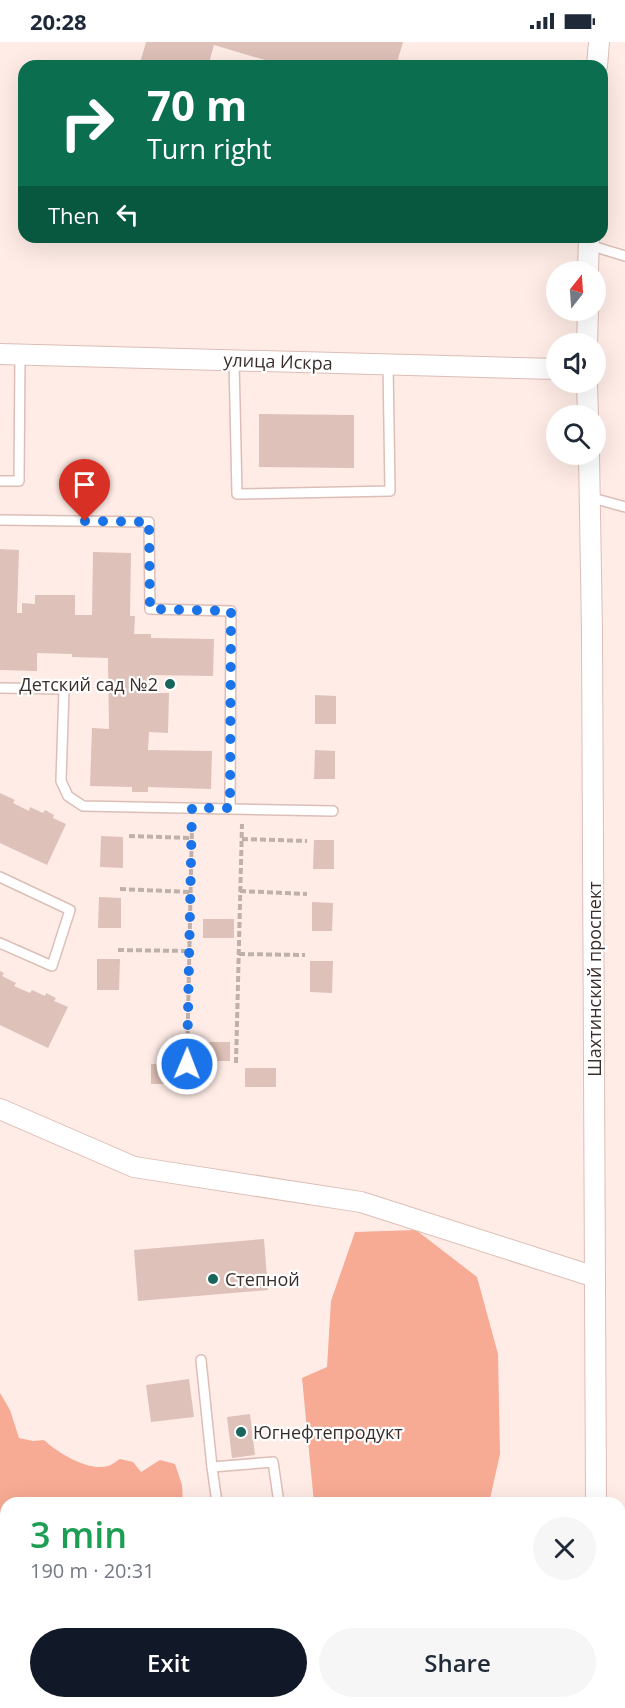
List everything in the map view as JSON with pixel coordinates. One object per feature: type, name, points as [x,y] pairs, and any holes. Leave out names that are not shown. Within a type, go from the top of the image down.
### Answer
[{"type":"street","points":[[598,60],[599,42]]},
{"type":"street","points":[[588,261],[589,243]]},
{"type":"street","name":"улица Искра","points":[[0,354],[546,369]]},
{"type":"street","name":"Шахтинский проспект","points":[[589,465],[596,1497]]},
{"type":"street","points":[[0,1109],[134,1167],[360,1202],[595,1277]]},
{"type":"lane","points":[[594,243],[625,256]]},
{"type":"lane","points":[[0,481],[19,481],[20,355]]},
{"type":"lane","points":[[234,360],[237,494],[390,491],[388,364]]},
{"type":"lane","points":[[590,496],[625,507]]},
{"type":"lane","points":[[0,520],[149,522],[150,609],[231,611],[230,808]]},
{"type":"lane","points":[[0,688],[64,689],[61,781],[68,796],[83,806],[333,811]]},
{"type":"lane","points":[[0,877],[70,910],[52,966],[0,943]]},
{"type":"lane","points":[[201,1360],[216,1497]]},
{"type":"lane","points":[[212,1467],[273,1462],[278,1497]]},
{"type":"path","points":[[187,1064],[192,808]]},
{"type":"path","points":[[236,1063],[242,809]]},
{"type":"path","points":[[129,836],[192,838]]},
{"type":"path","points":[[242,839],[307,841]]},
{"type":"path","points":[[120,889],[191,892]]},
{"type":"path","points":[[240,891],[307,894]]},
{"type":"path","points":[[118,950],[189,951]]},
{"type":"path","points":[[239,954],[305,956]]},
{"type":"shaded area","points":[[416,1230],[477,1277],[498,1354],[500,1454],[490,1497],[313,1497],[302,1378],[327,1367],[331,1301],[355,1232]]},
{"type":"shaded area","points":[[0,1393],[10,1410],[19,1438],[33,1441],[44,1440],[73,1460],[91,1466],[108,1466],[120,1459],[133,1462],[141,1472],[160,1460],[175,1464],[182,1485],[183,1497],[0,1497]]},
{"type":"building","points":[[146,42],[403,42],[398,60],[265,60],[214,45],[210,60],[141,60]]},
{"type":"building","points":[[259,414],[354,415],[354,468],[259,467]]},
{"type":"building","points":[[0,549],[19,550],[17,613],[22,613],[22,603],[35,604],[35,595],[75,595],[75,615],[92,615],[93,552],[131,553],[130,616],[135,616],[134,634],[151,634],[151,638],[214,639],[213,676],[150,675],[149,693],[169,693],[168,733],[149,732],[148,750],[212,751],[211,789],[148,787],[148,792],[132,792],[132,787],[90,786],[92,728],[109,729],[108,658],[37,653],[37,671],[0,670]]},
{"type":"building","points":[[315,695],[336,696],[336,724],[315,724]]},
{"type":"building","points":[[315,750],[335,751],[335,779],[314,779]]},
{"type":"building","points":[[0,793],[15,800],[13,803],[29,811],[30,807],[43,813],[45,810],[54,815],[53,818],[66,824],[47,865],[0,843]]},
{"type":"building","points":[[101,836],[123,837],[123,868],[100,867]]},
{"type":"building","points":[[314,840],[334,840],[334,869],[313,869]]},
{"type":"building","points":[[99,897],[121,898],[121,928],[98,928]]},
{"type":"building","points":[[312,902],[333,903],[332,931],[312,931]]},
{"type":"building","points":[[203,919],[234,919],[234,938],[203,938]]},
{"type":"building","points":[[97,959],[120,959],[119,990],[97,990]]},
{"type":"building","points":[[310,961],[333,961],[332,993],[310,992]]},
{"type":"building","points":[[0,971],[4,973],[2,976],[16,983],[14,986],[30,993],[32,990],[45,996],[46,993],[56,998],[54,1001],[68,1007],[48,1048],[0,1025]]},
{"type":"building","points":[[199,1042],[230,1042],[230,1061],[199,1061]]},
{"type":"building","points":[[151,1064],[182,1065],[182,1084],[151,1084]]},
{"type":"building","points":[[245,1068],[276,1068],[276,1087],[245,1087]]},
{"type":"building","points":[[264,1239],[268,1290],[138,1301],[134,1250]]},
{"type":"building","points":[[189,1379],[194,1417],[151,1422],[146,1385]]},
{"type":"building","points":[[250,1414],[255,1455],[232,1458],[227,1417]]},
{"type":"place","name":"Детский сад №2","points":[[170,684]]},
{"type":"place","name":"Степной","points":[[213,1279]]},
{"type":"place","name":"Югнефтепродукт","points":[[241,1432]]},
{"type":"route","points":[[85,521],[149,522],[150,609],[231,611],[230,808],[192,808],[187,1064]]}]
